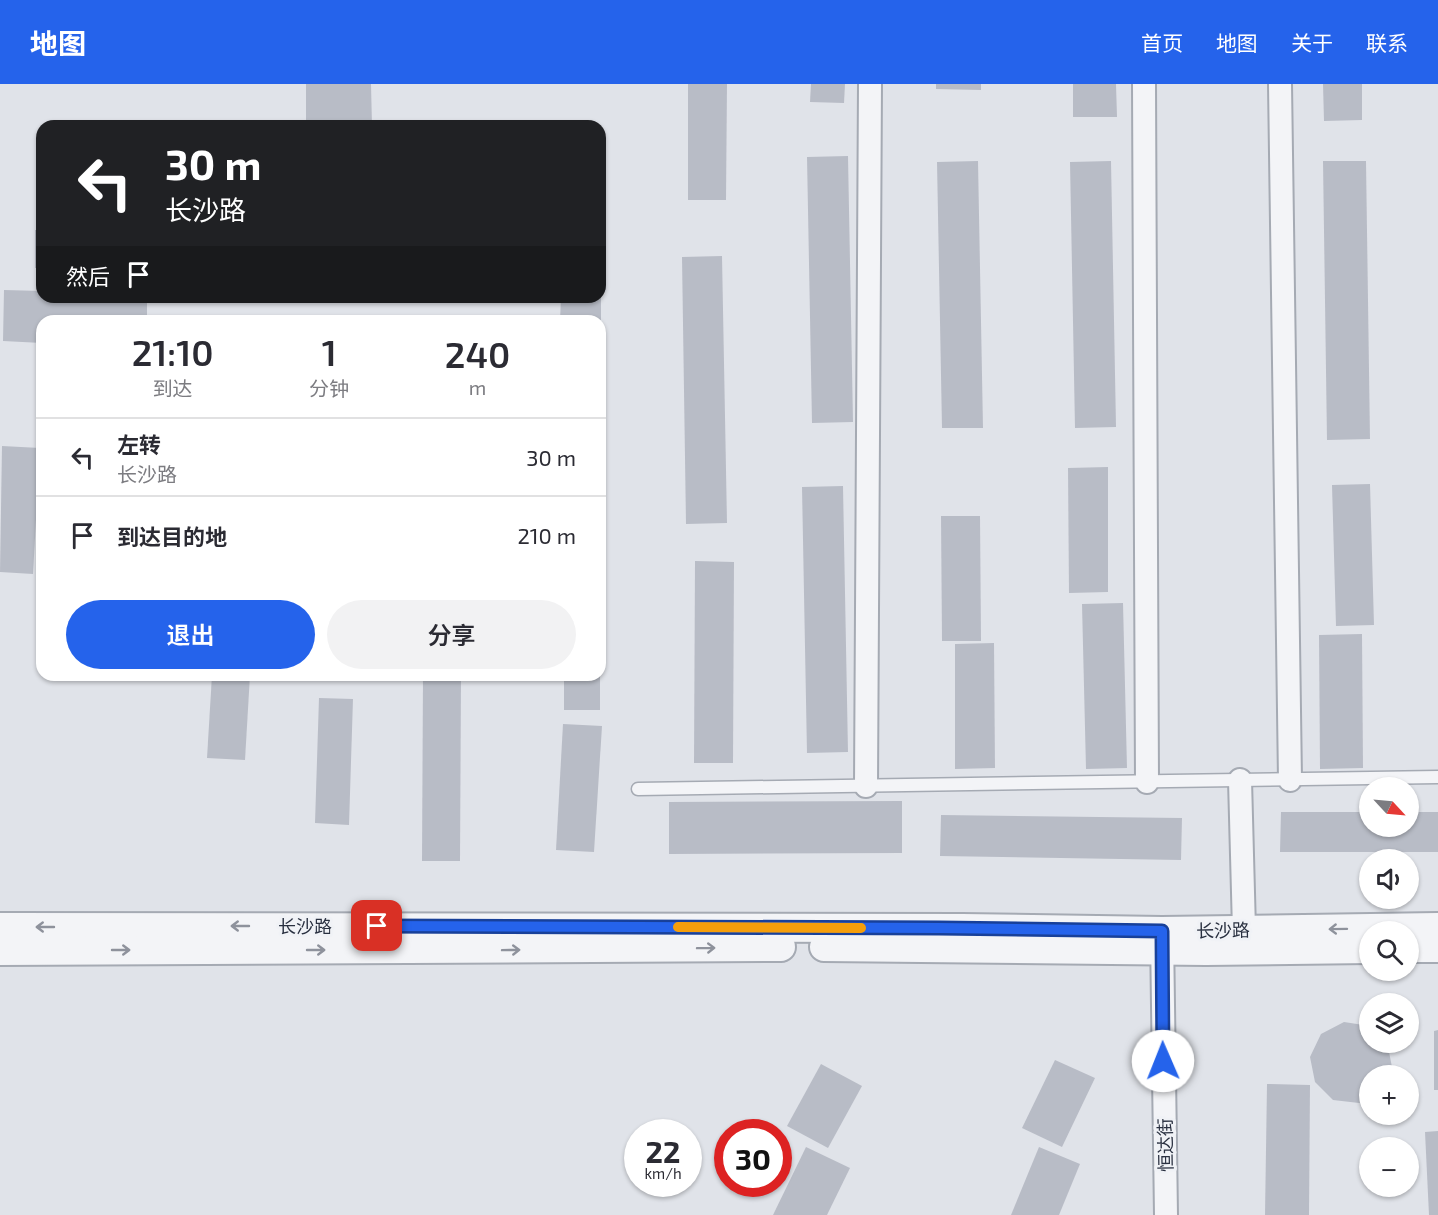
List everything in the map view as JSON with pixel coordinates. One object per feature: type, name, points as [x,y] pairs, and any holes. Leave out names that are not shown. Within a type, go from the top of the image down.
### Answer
[{"type":"street","points":[[866,786],[870,84]]},
{"type":"street","points":[[1143,84],[1147,782]]},
{"type":"street","points":[[1280,84],[1290,780]]},
{"type":"street","points":[[1240,780],[1244,930]]},
{"type":"street","name":"长沙路","points":[[0,927],[938,928],[1162,941],[1359,949]]},
{"type":"street","name":"长沙路","points":[[0,951],[791,947],[1162,941],[1244,930],[1438,927]]},
{"type":"street","name":"恒达街","points":[[1162,941],[1166,1215]]},
{"type":"street","points":[[1419,948],[1438,948]]},
{"type":"lane","points":[[638,789],[1438,777]]},
{"type":"building","points":[[306,84],[371,84],[372,120],[306,120]]},
{"type":"building","points":[[688,84],[727,84],[726,200],[688,200]]},
{"type":"building","points":[[811,84],[845,84],[844,103],[810,102]]},
{"type":"building","points":[[936,84],[981,84],[981,90],[936,89]]},
{"type":"building","points":[[1073,84],[1116,84],[1117,117],[1073,117]]},
{"type":"building","points":[[1323,84],[1362,84],[1362,120],[1324,121]]},
{"type":"building","points":[[848,156],[853,422],[812,423],[807,157]]},
{"type":"building","points":[[978,161],[983,428],[942,428],[937,162]]},
{"type":"building","points":[[1111,161],[1116,427],[1075,428],[1070,162]]},
{"type":"building","points":[[1323,161],[1366,161],[1370,439],[1327,440]]},
{"type":"building","points":[[35,230],[36,230],[36,268]]},
{"type":"building","points":[[722,256],[727,523],[686,524],[682,257]]},
{"type":"building","points":[[4,290],[36,291],[36,303],[147,303],[147,315],[36,315],[36,343],[3,341]]},
{"type":"building","points":[[561,303],[601,303],[601,315],[560,315]]},
{"type":"building","points":[[2,446],[36,448],[33,574],[0,572]]},
{"type":"building","points":[[1108,467],[1108,592],[1069,593],[1068,468]]},
{"type":"building","points":[[1370,484],[1374,625],[1336,626],[1332,485]]},
{"type":"building","points":[[843,486],[848,752],[807,753],[802,487]]},
{"type":"building","points":[[941,516],[980,516],[981,641],[942,641]]},
{"type":"building","points":[[695,561],[734,562],[733,763],[694,763]]},
{"type":"building","points":[[1123,603],[1127,768],[1086,769],[1082,604]]},
{"type":"building","points":[[1362,634],[1363,768],[1320,769],[1319,635]]},
{"type":"building","points":[[994,643],[995,768],[955,769],[955,644]]},
{"type":"building","points":[[212,681],[250,681],[245,760],[207,758]]},
{"type":"building","points":[[423,681],[461,681],[460,861],[422,861]]},
{"type":"building","points":[[564,681],[600,681],[600,710],[564,710]]},
{"type":"building","points":[[319,698],[353,699],[349,825],[315,823]]},
{"type":"building","points":[[563,724],[602,726],[594,852],[556,850]]},
{"type":"building","points":[[902,801],[902,853],[669,854],[669,802]]},
{"type":"building","points":[[1281,812],[1359,812],[1359,837],[1419,837],[1419,812],[1438,812],[1438,852],[1419,852],[1419,849],[1359,849],[1359,852],[1280,852]]},
{"type":"building","points":[[941,815],[1182,818],[1181,860],[940,856]]},
{"type":"building","points":[[1344,1022],[1359,1024],[1359,1053],[1389,1053],[1392,1065],[1359,1065],[1359,1103],[1333,1100],[1315,1082],[1310,1057],[1321,1034]]},
{"type":"building","points":[[1438,1030],[1438,1090],[1434,1090],[1434,1031]]},
{"type":"building","points":[[1055,1060],[1095,1078],[1062,1147],[1022,1128]]},
{"type":"building","points":[[821,1064],[862,1086],[828,1148],[792,1129],[791,1119]]},
{"type":"building","points":[[1267,1084],[1310,1085],[1309,1215],[1265,1215]]},
{"type":"building","points":[[1438,1131],[1438,1215],[1429,1215],[1425,1132]]},
{"type":"building","points":[[806,1147],[850,1168],[827,1215],[773,1215],[782,1197],[792,1197],[792,1176]]},
{"type":"building","points":[[1039,1147],[1080,1164],[1059,1215],[1011,1215]]},
{"type":"slow traffic","points":[[678,927],[861,928]]},
{"type":"route","points":[[377,926],[1162,931],[1163,1061]]}]
